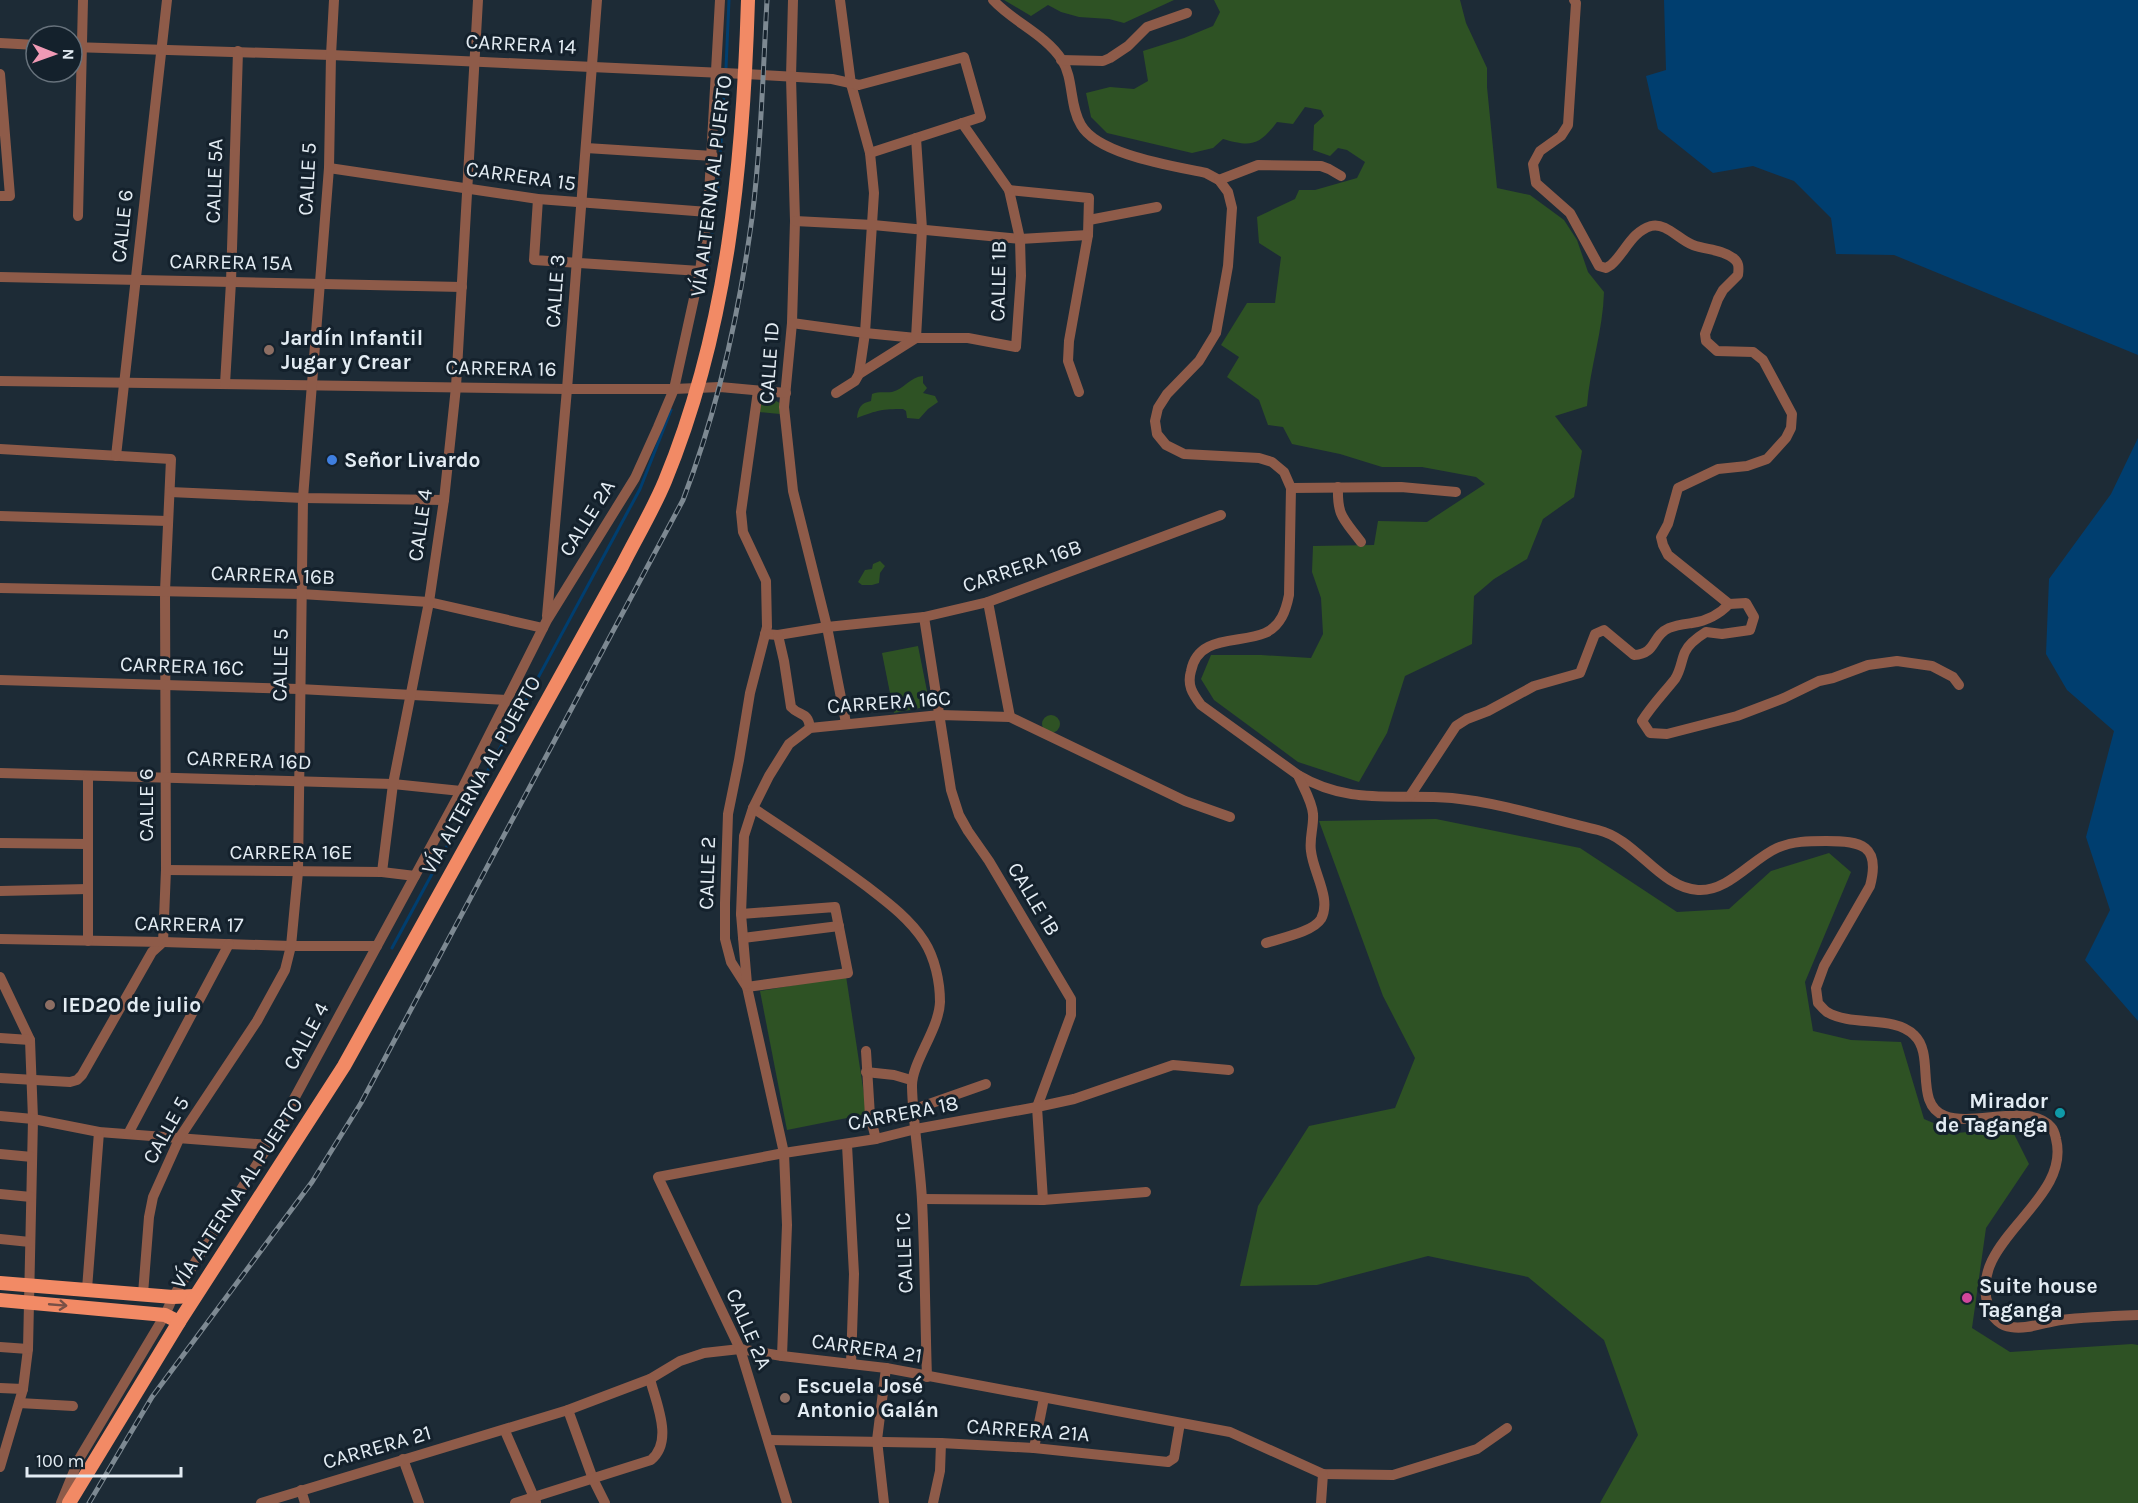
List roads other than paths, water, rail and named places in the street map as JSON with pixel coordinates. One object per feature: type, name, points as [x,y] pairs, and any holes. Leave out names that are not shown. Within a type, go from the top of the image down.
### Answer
[{"type":"main road","name":"VÍA ALTERNA AL PUERTO","points":[[69,1503],[195,1296],[344,1066],[598,607],[664,482],[684,389],[718,309],[730,238],[746,74],[748,0]]},
{"type":"main road","points":[[0,1283],[173,1297],[195,1296]]},
{"type":"main road","points":[[0,1300],[165,1315],[179,1322]]},
{"type":"street","points":[[80,24],[83,0]]},
{"type":"street","name":"CALLE 6","points":[[163,942],[166,870],[165,591],[171,459],[116,456],[167,0]]},
{"type":"street","name":"CALLE 5","points":[[143,1294],[149,1217],[153,1197],[180,1137],[257,1021],[285,970],[291,946],[298,872],[303,498],[329,168],[334,0]]},
{"type":"street","name":"CALLE 4","points":[[382,872],[393,784],[429,602],[444,500],[456,387],[478,0]]},
{"type":"street","name":"CALLE 3","points":[[545,624],[567,389],[597,0]]},
{"type":"street","name":"CALLE 2A","points":[[377,946],[461,791],[545,624],[635,478],[684,389],[708,212],[723,73],[720,0]]},
{"type":"street","name":"CALLE 1D","points":[[793,0],[790,77],[795,221],[792,323],[784,407],[793,491],[827,627],[846,723]]},
{"type":"street","points":[[836,393],[855,381],[859,374],[865,333],[874,193],[870,153],[851,84],[840,0]]},
{"type":"street","points":[[993,0],[1000,8],[1048,44],[1061,60],[1066,70],[1074,108],[1081,126],[1095,140],[1122,153],[1206,173],[1219,180],[1228,192],[1232,208],[1228,266],[1216,333],[1199,361],[1167,394],[1158,408],[1155,421],[1156,434],[1166,445],[1184,454],[1259,458],[1272,462],[1284,472],[1291,488],[1289,595],[1285,612],[1276,626],[1265,633],[1224,641],[1202,650],[1193,661],[1189,680],[1192,693],[1201,705],[1313,784],[1336,792],[1362,797],[1453,798],[1491,804],[1602,831],[1621,840],[1670,879],[1683,886],[1699,890],[1722,884],[1776,849],[1792,843],[1850,841],[1863,845],[1873,861],[1874,873],[1870,886],[1824,966],[1816,988],[1818,1003],[1827,1012],[1843,1018],[1903,1027],[1916,1036],[1922,1049],[1928,1097],[1934,1110],[1946,1116],[1966,1118],[2027,1116],[2044,1120],[2053,1129],[2058,1149],[2049,1184],[1998,1249],[1989,1266],[1985,1283],[1986,1300],[1991,1314],[2000,1324],[2012,1328],[2060,1320],[2138,1315]]},
{"type":"street","points":[[1574,0],[1568,125],[1561,136],[1540,151],[1533,164],[1536,183],[1570,213],[1599,266],[1606,268],[1611,265],[1634,235],[1652,226],[1662,226],[1692,245],[1723,252],[1735,259],[1739,265],[1738,274],[1718,299],[1705,334],[1706,341],[1717,351],[1752,352],[1763,360],[1792,414],[1791,428],[1786,438],[1767,459],[1747,466],[1718,469],[1678,488],[1668,524],[1661,537],[1668,555],[1729,603],[1746,603],[1754,617],[1750,630],[1722,634],[1706,632],[1690,644],[1684,652],[1683,662],[1676,678],[1656,700],[1642,721],[1650,733],[1666,734],[1737,716],[1784,698],[1819,681],[1868,665],[1897,661],[1932,666],[1953,677],[1959,685]]},
{"type":"street","points":[[1061,60],[1103,61],[1128,46],[1147,27],[1187,13]]},
{"type":"street","points":[[0,43],[24,44]]},
{"type":"street","name":"CARRERA 14","points":[[84,47],[331,54],[746,74],[831,79],[859,85],[964,57],[981,117],[962,123]]},
{"type":"street","name":"CALLE 5A","points":[[225,384],[231,282],[238,51]]},
{"type":"street","points":[[0,74],[5,196]]},
{"type":"street","points":[[77,84],[78,216]]},
{"type":"street","points":[[870,153],[962,123]]},
{"type":"street","name":"CALLE 1B","points":[[916,338],[968,338],[1016,347],[1021,276],[1020,239],[1009,190],[962,123]]},
{"type":"street","points":[[916,138],[922,229],[916,338]]},
{"type":"street","points":[[586,148],[713,156]]},
{"type":"street","points":[[1219,180],[1258,165],[1321,166],[1341,177]]},
{"type":"street","name":"CARRERA 15","points":[[329,168],[538,199],[708,212]]},
{"type":"street","points":[[1009,190],[1089,198],[1088,235],[1069,341],[1068,361],[1079,392]]},
{"type":"street","points":[[538,199],[534,260],[700,271]]},
{"type":"street","points":[[1089,220],[1157,207]]},
{"type":"street","points":[[795,221],[873,225],[1020,239],[1088,235]]},
{"type":"street","name":"CARRERA 15A","points":[[0,277],[462,287]]},
{"type":"street","points":[[792,323],[916,338]]},
{"type":"street","points":[[859,374],[916,338]]},
{"type":"street","name":"CARRERA 16","points":[[0,381],[567,389],[720,387],[786,393]]},
{"type":"street","name":"CALLE 2","points":[[758,391],[741,512],[743,532],[766,581],[767,627],[750,693],[728,814],[725,939],[731,962],[747,987],[784,1153],[787,1225],[782,1356]]},
{"type":"street","points":[[0,449],[116,456]]},
{"type":"street","points":[[1338,487],[1337,506],[1361,542]]},
{"type":"street","points":[[1291,488],[1401,487],[1456,492]]},
{"type":"street","points":[[170,492],[303,498],[444,500]]},
{"type":"street","name":"CARRERA 16B","points":[[765,634],[778,635],[924,616],[988,602],[1221,515]]},
{"type":"street","points":[[0,516],[168,521]]},
{"type":"street","name":"CARRERA 16B","points":[[0,588],[301,594],[429,602],[545,624]]},
{"type":"street","points":[[988,602],[1010,717]]},
{"type":"street","points":[[1410,796],[1456,726],[1467,718],[1488,711],[1534,687],[1580,673],[1595,634],[1599,631],[1604,630],[1613,636],[1634,655],[1644,655],[1651,649],[1661,632],[1672,626],[1696,622],[1721,612],[1729,603]]},
{"type":"street","name":"CALLE 1B","points":[[924,616],[951,790],[959,815],[1071,999],[1071,1015],[1037,1107],[1043,1200]]},
{"type":"street","points":[[778,635],[791,707],[807,717],[810,728]]},
{"type":"street","name":"CARRERA 16C","points":[[0,681],[299,689],[507,700]]},
{"type":"street","name":"CARRERA 16C","points":[[747,987],[741,914],[743,847],[753,808],[769,776],[789,744],[810,728],[939,715],[1010,717],[1185,801],[1230,817]]},
{"type":"street","name":"CARRERA 16D","points":[[0,773],[393,784],[461,791]]},
{"type":"street","points":[[1266,943],[1312,928],[1321,919],[1326,903],[1312,862],[1311,802],[1298,775]]},
{"type":"street","points":[[88,776],[88,941]]},
{"type":"street","points":[[753,808],[836,863],[894,906],[923,939],[929,950],[939,982],[940,1004],[937,1021],[911,1080],[894,1075],[866,1072]]},
{"type":"street","points":[[0,843],[88,843]]},
{"type":"street","name":"CARRERA 16E","points":[[166,870],[382,872],[415,876]]},
{"type":"street","points":[[0,891],[88,889]]},
{"type":"street","points":[[741,914],[835,907],[848,973],[747,987]]},
{"type":"street","points":[[743,938],[839,926]]},
{"type":"street","name":"CARRERA 17","points":[[0,939],[377,946]]},
{"type":"street","points":[[0,1078],[70,1082],[77,1080],[152,952],[163,942]]},
{"type":"street","points":[[128,1134],[229,944]]},
{"type":"street","name":"CALLE 4","points":[[173,1297],[269,1145],[377,946]]},
{"type":"street","points":[[0,977],[4,994],[30,1040],[33,1119],[28,1349],[23,1389],[5,1432],[0,1467]]},
{"type":"street","points":[[0,1038],[30,1040]]},
{"type":"street","points":[[866,1051],[870,1116],[876,1139]]},
{"type":"street","name":"CARRERA 18","points":[[658,1177],[784,1153],[876,1139],[916,1129],[1074,1099],[1173,1065],[1230,1070]]},
{"type":"street","name":"CALLE 1C","points":[[911,1080],[922,1199],[927,1377]]},
{"type":"street","points":[[912,1110],[986,1084]]},
{"type":"street","points":[[0,1116],[33,1119],[99,1132],[269,1145]]},
{"type":"street","points":[[87,1290],[99,1132]]},
{"type":"street","points":[[847,1144],[854,1274],[851,1364]]},
{"type":"street","points":[[0,1155],[32,1157]]},
{"type":"street","name":"CALLE 2A","points":[[658,1177],[740,1349],[787,1503]]},
{"type":"street","points":[[922,1199],[1043,1200],[1146,1192]]},
{"type":"street","points":[[0,1194],[31,1197]]},
{"type":"street","points":[[0,1239],[30,1242]]},
{"type":"street","points":[[61,1503],[79,1459],[165,1315],[173,1297]]},
{"type":"street","points":[[0,1347],[28,1349]]},
{"type":"street","name":"CARRERA 21","points":[[261,1503],[403,1459],[505,1431],[568,1410],[650,1379],[680,1362],[704,1353],[740,1349],[886,1368],[1230,1432],[1323,1474],[1393,1475],[1477,1449],[1507,1428]]},
{"type":"street","points":[[884,1503],[877,1440],[886,1368]]},
{"type":"street","points":[[514,1503],[535,1500],[651,1460],[657,1455],[663,1443],[663,1433],[650,1379]]},
{"type":"street","points":[[0,1388],[23,1389]]},
{"type":"street","points":[[1034,1448],[1044,1398]]},
{"type":"street","points":[[19,1403],[73,1406]]},
{"type":"street","points":[[568,1410],[593,1479],[605,1503]]},
{"type":"street","name":"CARRERA 21A","points":[[769,1440],[791,1442],[877,1440],[1034,1448],[1168,1462],[1174,1458],[1180,1423]]},
{"type":"street","points":[[505,1431],[535,1500]]},
{"type":"street","points":[[933,1503],[940,1471],[941,1443]]},
{"type":"street","points":[[403,1459],[419,1503]]},
{"type":"street","points":[[1321,1503],[1323,1474]]},
{"type":"street","points":[[300,1490],[305,1503]]},
{"type":"water","points":[[1664,0],[2138,0],[2138,355],[1894,255],[1836,254],[1831,218],[1794,181],[1753,166],[1713,173],[1658,129],[1646,76],[1666,70]]},
{"type":"water","points":[[2138,438],[2138,1021],[2085,960],[2110,910],[2086,837],[2114,731],[2067,690],[2046,654],[2049,579],[2111,494]]},
{"type":"waterway","points":[[726,68],[729,0]]},
{"type":"waterway","points":[[707,271],[719,178],[724,91]]},
{"type":"waterway","points":[[392,948],[640,489],[671,410]]},
{"type":"railway","points":[[89,1503],[152,1397],[312,1182],[361,1103],[683,500],[717,396],[741,290],[758,164],[767,0]]},
{"type":"place","name":"Jardín Infantil Jugar y Crear","points":[[269,350]]},
{"type":"place","name":"Señor Livardo","points":[[332,460]]},
{"type":"place","name":"IED20 de julio","points":[[50,1005]]},
{"type":"place","name":"Mirador de Taganga","points":[[2060,1113]]},
{"type":"place","name":"Suite house Taganga","points":[[1967,1298]]},
{"type":"place","name":"Escuela José Antonio Galán","points":[[785,1398]]}]
